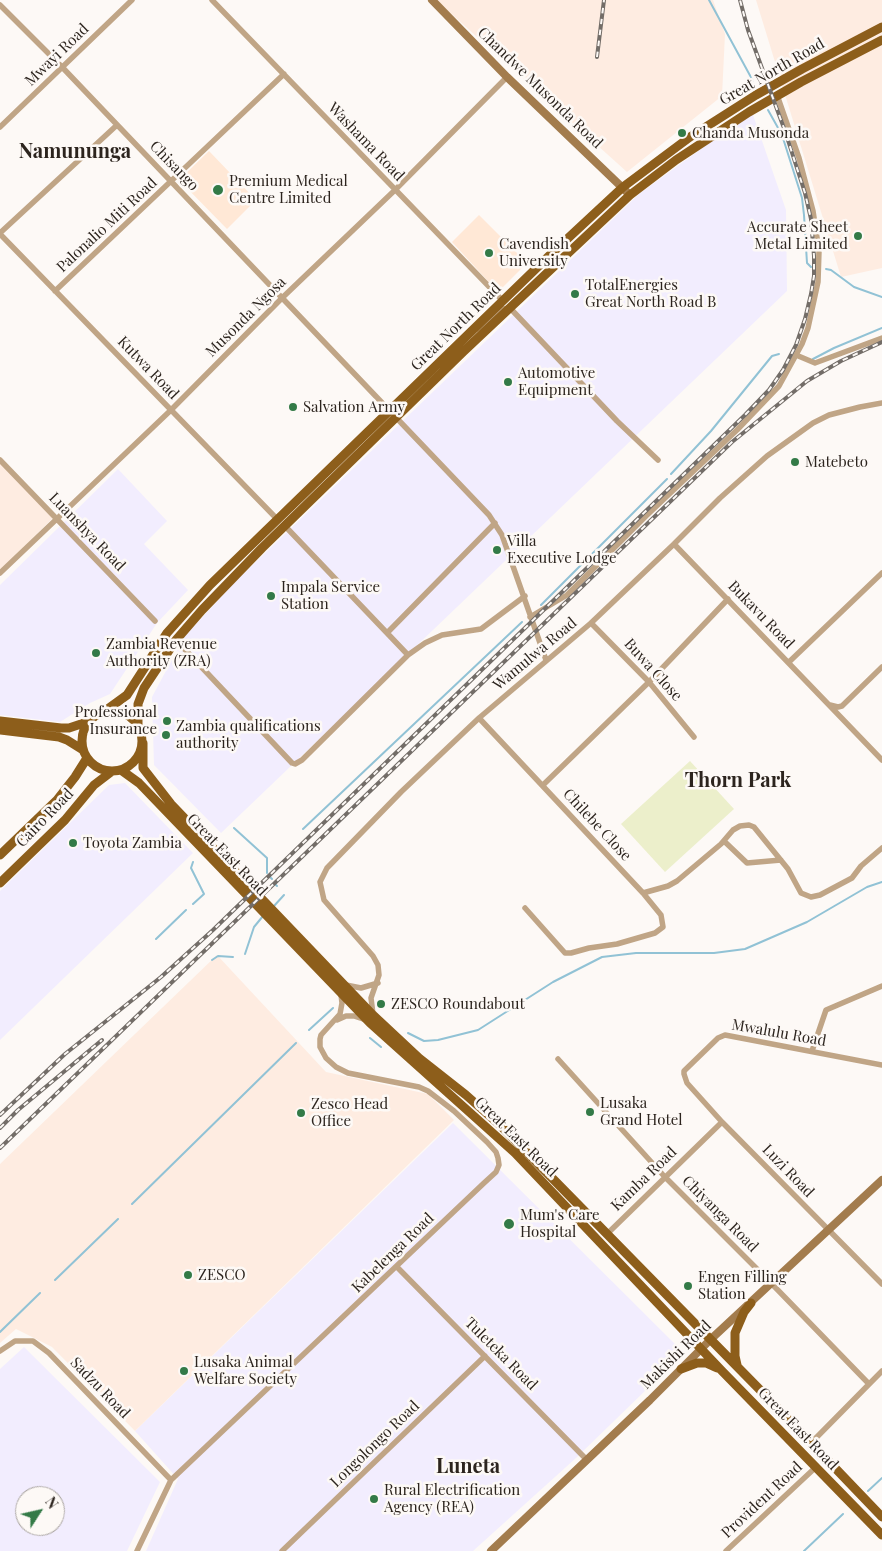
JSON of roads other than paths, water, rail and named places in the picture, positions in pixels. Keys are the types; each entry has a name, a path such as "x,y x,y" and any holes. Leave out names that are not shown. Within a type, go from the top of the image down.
{"main road":[{"name":"Chandwe Musonda Road","path":"432,0 507,77 630,195"},
{"name":"Great North Road","path":"105,712 127,695 163,639 191,605 277,519 623,187 690,137 756,95 882,27"},
{"name":"Great North Road","path":"138,725 138,704 144,688 176,640 202,610 397,417 630,195 696,146 777,95 882,40"},
{"path":"0,721 69,728 90,721 105,712 124,713 138,725 142,743 141,752 136,760 121,770 110,772 97,768 87,758 83,750 82,739 84,730 90,721"},
{"path":"0,730 58,737 83,750"},
{"name":"Great East Road","path":"142,743 143,768 168,807"},
{"name":"Cairo Road","path":"0,855 57,800 87,758"},
{"name":"Great East Road","path":"121,770 168,807 332,978 341,994 466,1095 501,1126 738,1367 882,1517"},
{"name":"Cairo Road","path":"0,883 65,820 94,785 110,772"},
{"name":"Great East Road","path":"332,978 344,984 371,1019 516,1153 701,1349 882,1535"},
{"name":"Makishi Road","path":"491,1551 710,1340 882,1180"},
{"path":"738,1367 734,1356 735,1333 744,1312 751,1303"},
{"path":"681,1369 697,1363 714,1366 722,1370"}],"street":[{"name":"Mwayi Road","path":"0,127 132,0"},
{"name":"Washama Road","path":"212,0 503,301"},
{"name":"Chisango","path":"0,5 62,67 397,417 495,523 502,535 525,596 530,617 546,660"},
{"name":"Palonalio Miti Road","path":"55,290 172,182 284,74"},
{"name":"Musonda Ngosa","path":"0,573 171,410 507,77"},
{"path":"530,617 567,595 646,516 737,430 779,386 796,355 808,328 818,282 819,251 813,211 799,158 777,95"},
{"path":"0,234 117,125"},
{"name":"Kutwa Road","path":"0,234 277,519"},
{"path":"472,331 482,327 503,310 510,308 617,421 658,460"},
{"path":"796,355 814,363 882,338"},
{"name":"Wamulwa Road","path":"371,1019 371,998 378,983 379,969 373,956 324,900 320,882 327,868 400,792 479,718 591,623 720,498 767,456 813,422 830,415 882,403"},
{"name":"Luanshya Road","path":"0,460 155,621"},
{"path":"387,633 495,523"},
{"path":"285,526 408,656"},
{"name":"Bukavu Road","path":"674,544 882,760"},
{"path":"789,662 882,572"},
{"path":"176,640 295,764 302,760 408,656 434,638 442,635 480,629 525,596"},
{"path":"543,785 649,682 728,599"},
{"name":"Buwa Close","path":"591,623 649,682 694,737"},
{"path":"828,704 834,707 842,706 882,667"},
{"name":"Chilebe Close","path":"479,718 643,893 661,915 663,927 655,933 630,940 565,953 526,908"},
{"path":"643,893 673,884 740,826 749,825 756,830 791,872 801,893 807,897 815,897 852,878 861,866 882,848"},
{"path":"724,841 748,863 781,860"},
{"path":"344,984 361,988 378,983"},
{"path":"812,1051 826,1010 882,986"},
{"name":"Kabelenga Road","path":"137,1551 171,1480 496,1172 499,1165 498,1158 487,1142 454,1110 428,1090 348,1073 336,1067 326,1058 320,1047 320,1039 342,1010 341,994"},
{"path":"335,1021 346,1016 371,1019"},
{"name":"Mwalulu Road","path":"684,1071 718,1038 725,1035 882,1065"},
{"name":"Chiyanga Road","path":"558,1059 664,1176 869,1384"},
{"name":"Luzi Road","path":"684,1071 687,1083 722,1122 882,1284"},
{"name":"Kamba Road","path":"607,1234 664,1176 722,1122"},
{"name":"Tuleteka Road","path":"397,1266 587,1460"},
{"name":"Sadzu Road","path":"0,1351 15,1341 33,1341 49,1353 171,1480"},
{"name":"Longolongo Road","path":"282,1551 485,1356"},
{"path":"811,1443 882,1371"},
{"name":"Provident Road","path":"726,1551 816,1467"}],"waterway":[{"path":"709,0 753,81"},
{"path":"768,110 782,135 802,198 807,263 811,267"},
{"path":"826,269 831,270 854,287 882,297"},
{"path":"813,359 882,328"},
{"path":"671,474 711,431 772,356 779,354"},
{"path":"541,605 667,479"},
{"path":"303,829 522,622"},
{"path":"234,828 267,858 267,873"},
{"path":"193,862 191,868 204,894 193,904"},
{"path":"408,1033 424,1041 438,1040 478,1030 553,982 602,957 636,953 714,953 745,949 807,922 867,887 882,882"},
{"path":"274,906 284,895"},
{"path":"156,939 186,910"},
{"path":"245,954 254,927 263,916"},
{"path":"212,960 218,956 233,957"},
{"path":"309,1030 333,1008"},
{"path":"370,1038 381,1047"},
{"path":"132,1204 296,1043"},
{"path":"55,1280 118,1219"},
{"path":"0,1332 40,1293"},
{"path":"868,1491 882,1478"},
{"path":"804,1551 843,1514"}],"railway":[{"path":"597,57 604,0"},
{"path":"0,1115 65,1054 161,977 213,930 745,415 769,390 783,370 796,345 811,294 814,276 811,219 805,193 785,131 748,30 740,0"},
{"path":"0,1148 732,442 807,381 841,361 882,342"},
{"path":"0,1128 18,1110 102,1040"}],"place":[{"name":"Chanda Musonda","path":"682,133"},
{"name":"Premium Medical Centre Limited","path":"218,190"},
{"name":"Accurate Sheet Metal Limited","path":"858,236"},
{"name":"Cavendish University","path":"489,253"},
{"name":"TotalEnergies Great North Road B","path":"575,294"},
{"name":"Automotive Equipment","path":"508,382"},
{"name":"Salvation Army","path":"293,407"},
{"name":"Matebeto","path":"795,462"},
{"name":"Villa Executive Lodge","path":"497,550"},
{"name":"Impala Service Station","path":"271,596"},
{"name":"Zambia Revenue Authority (ZRA)","path":"96,653"},
{"name":"Professional Insurance","path":"167,721"},
{"name":"Zambia qualifications authority","path":"166,735"},
{"name":"Toyota Zambia","path":"73,843"},
{"name":"ZESCO Roundabout","path":"381,1004"},
{"name":"Lusaka Grand Hotel","path":"590,1112"},
{"name":"Zesco Head Office","path":"301,1113"},
{"name":"Mum's Care Hospital","path":"509,1224"},
{"name":"ZESCO","path":"188,1275"},
{"name":"Engen Filling Station","path":"688,1286"},
{"name":"Lusaka Animal Welfare Society","path":"184,1371"},
{"name":"Rural Electrification Agency (REA)","path":"374,1499"}],"district":[{"name":"Namununga","path":"75,152"},
{"name":"Thorn Park","path":"738,781"},
{"name":"Luneta","path":"468,1467"}]}
